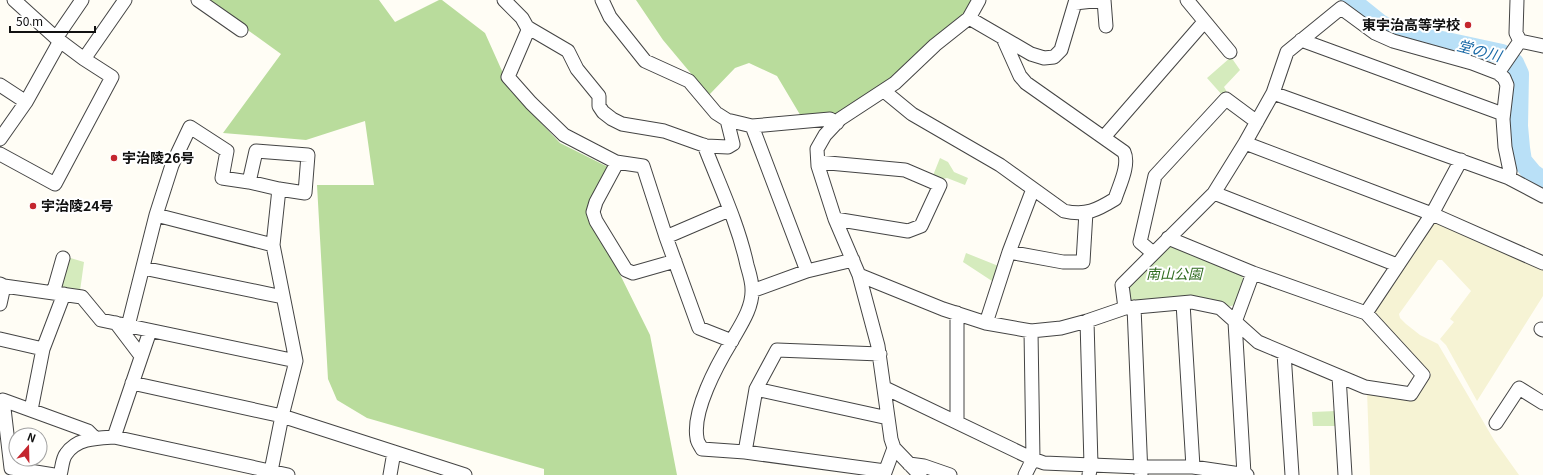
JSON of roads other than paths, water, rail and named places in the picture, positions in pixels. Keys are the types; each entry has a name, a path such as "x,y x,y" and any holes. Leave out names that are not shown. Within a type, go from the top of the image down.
{"street":[{"path":"0,139 26,102 58,40 82,0"},
{"path":"84,59 125,0"},
{"path":"198,0 241,30"},
{"path":"504,0 522,18 528,28 568,51 577,69 599,96 599,106 603,112 612,119 622,124 664,131 704,145 728,147 733,144 727,120"},
{"path":"602,0 610,17 646,61 689,81 716,113 727,120 752,126 830,119 837,123"},
{"path":"920,475 894,448 891,439 880,354 859,274 835,219 818,162 817,149 825,135 837,123 895,84 935,45 969,18 979,0"},
{"path":"969,18 1031,54 1044,58 1054,57 1061,50 1074,1 1103,0 1106,26"},
{"path":"1187,0 1230,52"},
{"path":"1499,71 1518,44 1516,33 1517,0"},
{"path":"0,154 55,184 112,77 58,40 16,1"},
{"path":"1141,471 1129,307 1122,285 1214,193 1245,143 1273,93 1287,52 1341,8 1375,33 1393,41 1499,71 1507,85 1503,114 1510,171 1509,178"},
{"path":"1104,137 1204,22"},
{"path":"528,28 508,77 531,103 564,135 617,163 643,166 666,238 699,328 732,341"},
{"path":"884,91 912,114 1000,165 1064,211 1076,214 1097,210 1115,199 1126,164 1126,156 1124,152 1026,83 1020,76 1003,38"},
{"path":"1301,40 1503,114"},
{"path":"1518,44 1543,46"},
{"path":"0,85 26,102"},
{"path":"1273,93 1509,178 1543,196"},
{"path":"1153,253 1140,242 1155,176 1226,98 1257,122"},
{"path":"752,126 808,271"},
{"path":"122,324 143,268 156,215 172,165 190,128 227,151 222,178 305,193 308,155 256,150 249,182"},
{"path":"1245,143 1432,214 1543,262"},
{"path":"704,145 742,242 752,291 750,305 739,331 714,373 700,406 696,426 697,440 702,449 745,452 885,473 894,448"},
{"path":"1366,314 1432,214 1461,160"},
{"path":"818,162 905,170 940,185 921,226 908,230 835,219"},
{"path":"617,163 596,202 593,212 596,221 626,270 633,273 675,261"},
{"path":"271,471 282,416 296,362 272,245 279,189"},
{"path":"986,323 1033,189"},
{"path":"1214,193 1398,265"},
{"path":"666,238 729,210"},
{"path":"1010,252 1063,262 1084,262 1086,212"},
{"path":"156,215 272,245"},
{"path":"859,274 943,309 986,323 1031,331 1061,328 1129,307 1191,302 1220,308 1258,342 1365,387 1411,394 1423,375 1366,314 1253,273 1168,238"},
{"path":"31,410 58,294 63,258"},
{"path":"752,291 808,271 853,260"},
{"path":"143,268 283,297"},
{"path":"1244,474 1235,322 1253,273"},
{"path":"0,304 2,285 82,297 101,320 296,362"},
{"path":"1183,303 1198,470"},
{"path":"956,422 958,313"},
{"path":"1087,321 1090,470"},
{"path":"122,324 141,356"},
{"path":"114,437 150,331"},
{"path":"1025,475 1033,459 1031,331"},
{"path":"0,339 44,349"},
{"path":"745,452 756,389 777,350 880,354"},
{"path":"1284,353 1292,475"},
{"path":"1339,376 1345,475"},
{"path":"132,383 282,416 465,475"},
{"path":"885,388 1044,463 1090,470 1198,470 1247,475"},
{"path":"1496,423 1519,388 1543,403"},
{"path":"756,389 888,418"},
{"path":"54,475 11,468 3,400 88,431 96,438"},
{"path":"60,475 65,455 76,443 96,438 114,437 250,471 271,471 288,475"},
{"path":"390,475 394,452"},
{"path":"909,464 924,466 950,475"}],"waterway":[{"name":"堂の川","path":"1350,0 1380,24 1391,30 1502,54 1514,63 1519,74 1518,126 1522,161 1532,173 1543,181"}],"place":[{"name":"東宇治高等学校","path":"1468,25"},
{"name":"宇治陵26号","path":"114,158"},
{"name":"宇治陵24号","path":"33,206"}],"park label":[{"name":"南山公園","path":"1174,274"}]}
